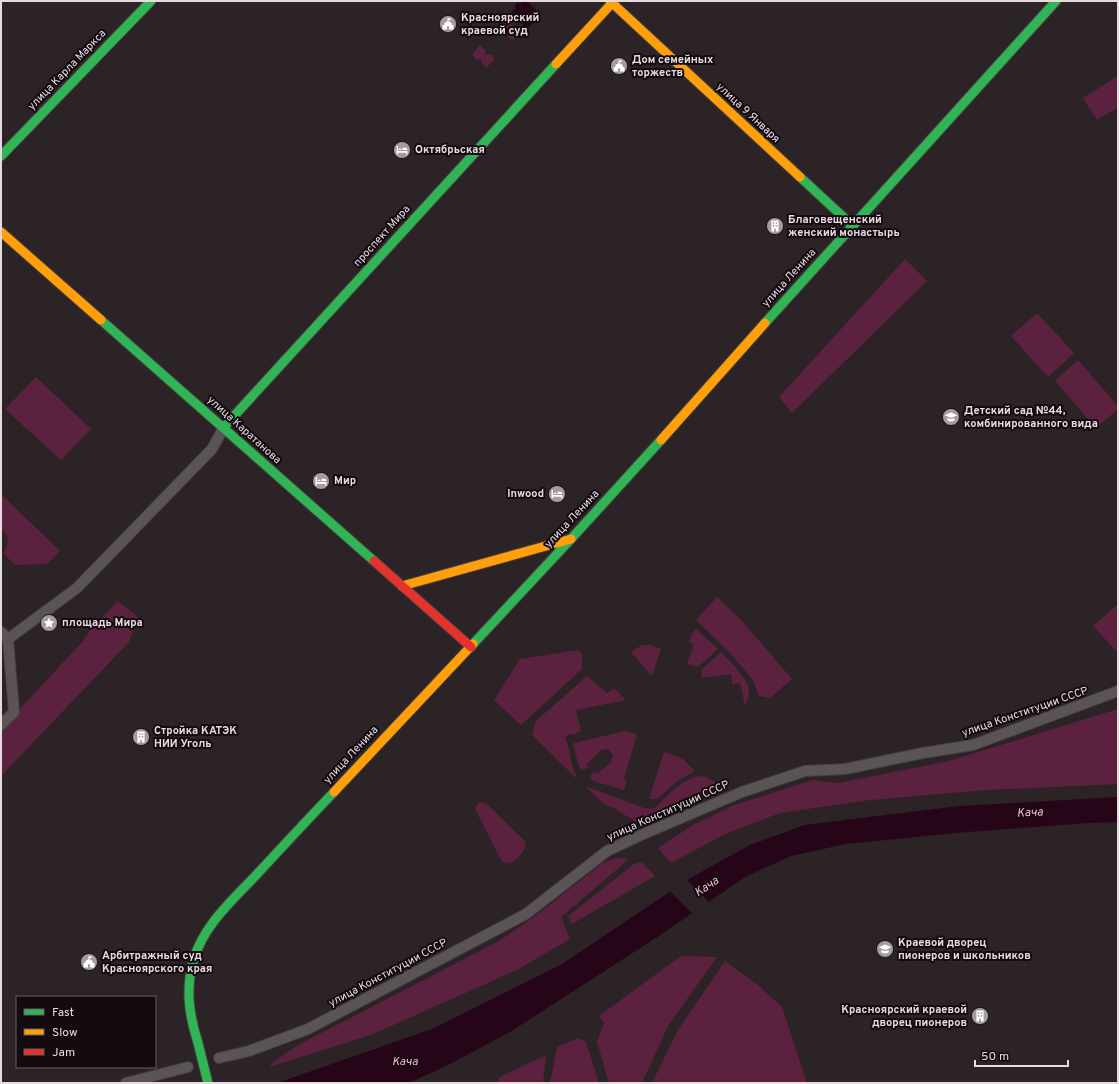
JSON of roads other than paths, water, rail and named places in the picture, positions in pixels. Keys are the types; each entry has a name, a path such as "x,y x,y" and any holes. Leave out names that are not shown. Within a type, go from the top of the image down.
{"main road":[{"name":"улица Карла Маркса","path":"1,156 151,1"},
{"name":"улица Ленина","path":"208,1083 190,1014 188,993 192,963 198,947 207,931 406,714 471,647 571,539 1056,1"},
{"name":"улица 9 Января","path":"612,2 853,226"},
{"name":"проспект Мира","path":"224,427 612,2"},
{"name":"улица Каратанова","path":"1,232 224,427 471,647"},
{"path":"402,586 571,539"}],"street":[{"name":"проспект Мира","path":"5,636 77,588 212,449 224,427"},
{"path":"1,725 14,712 5,636"},
{"name":"улица Конституции СССР","path":"219,1058 249,1051 308,1029 526,914 607,851 742,792 806,771 845,769 922,753 973,745 1118,691"},
{"path":"126,1083 188,1067"}],"water":[{"path":"523,1 527,1 540,14 529,27 528,25 526,28 511,13 516,8 514,6 518,2 520,4"},
{"name":"Кача","path":"1118,797 1118,822 955,833 846,844 791,856 745,877 659,936 510,1032 448,1065 409,1083 277,1083 432,1029 562,964 692,877 750,845 804,825 959,806"}],"place":[{"name":"Красноярский краевой суд","path":"448,24"},
{"name":"Дом семейных торжеств","path":"619,66"},
{"name":"Октябрьская","path":"402,150"},
{"name":"Благовещенский женский монастырь","path":"775,226"},
{"name":"Детский сад №44, комбинированного вида","path":"951,417"},
{"name":"Мир","path":"321,481"},
{"name":"Inwood","path":"557,494"},
{"name":"площадь Мира","path":"49,623"},
{"name":"Стройка КАТЭК НИИ Уголь","path":"141,737"},
{"name":"Краевой дворец пионеров и школьников","path":"885,949"},
{"name":"Арбитражный суд Красноярского края","path":"89,962"},
{"name":"Красноярский краевой дворец пионеров","path":"980,1016"}]}
